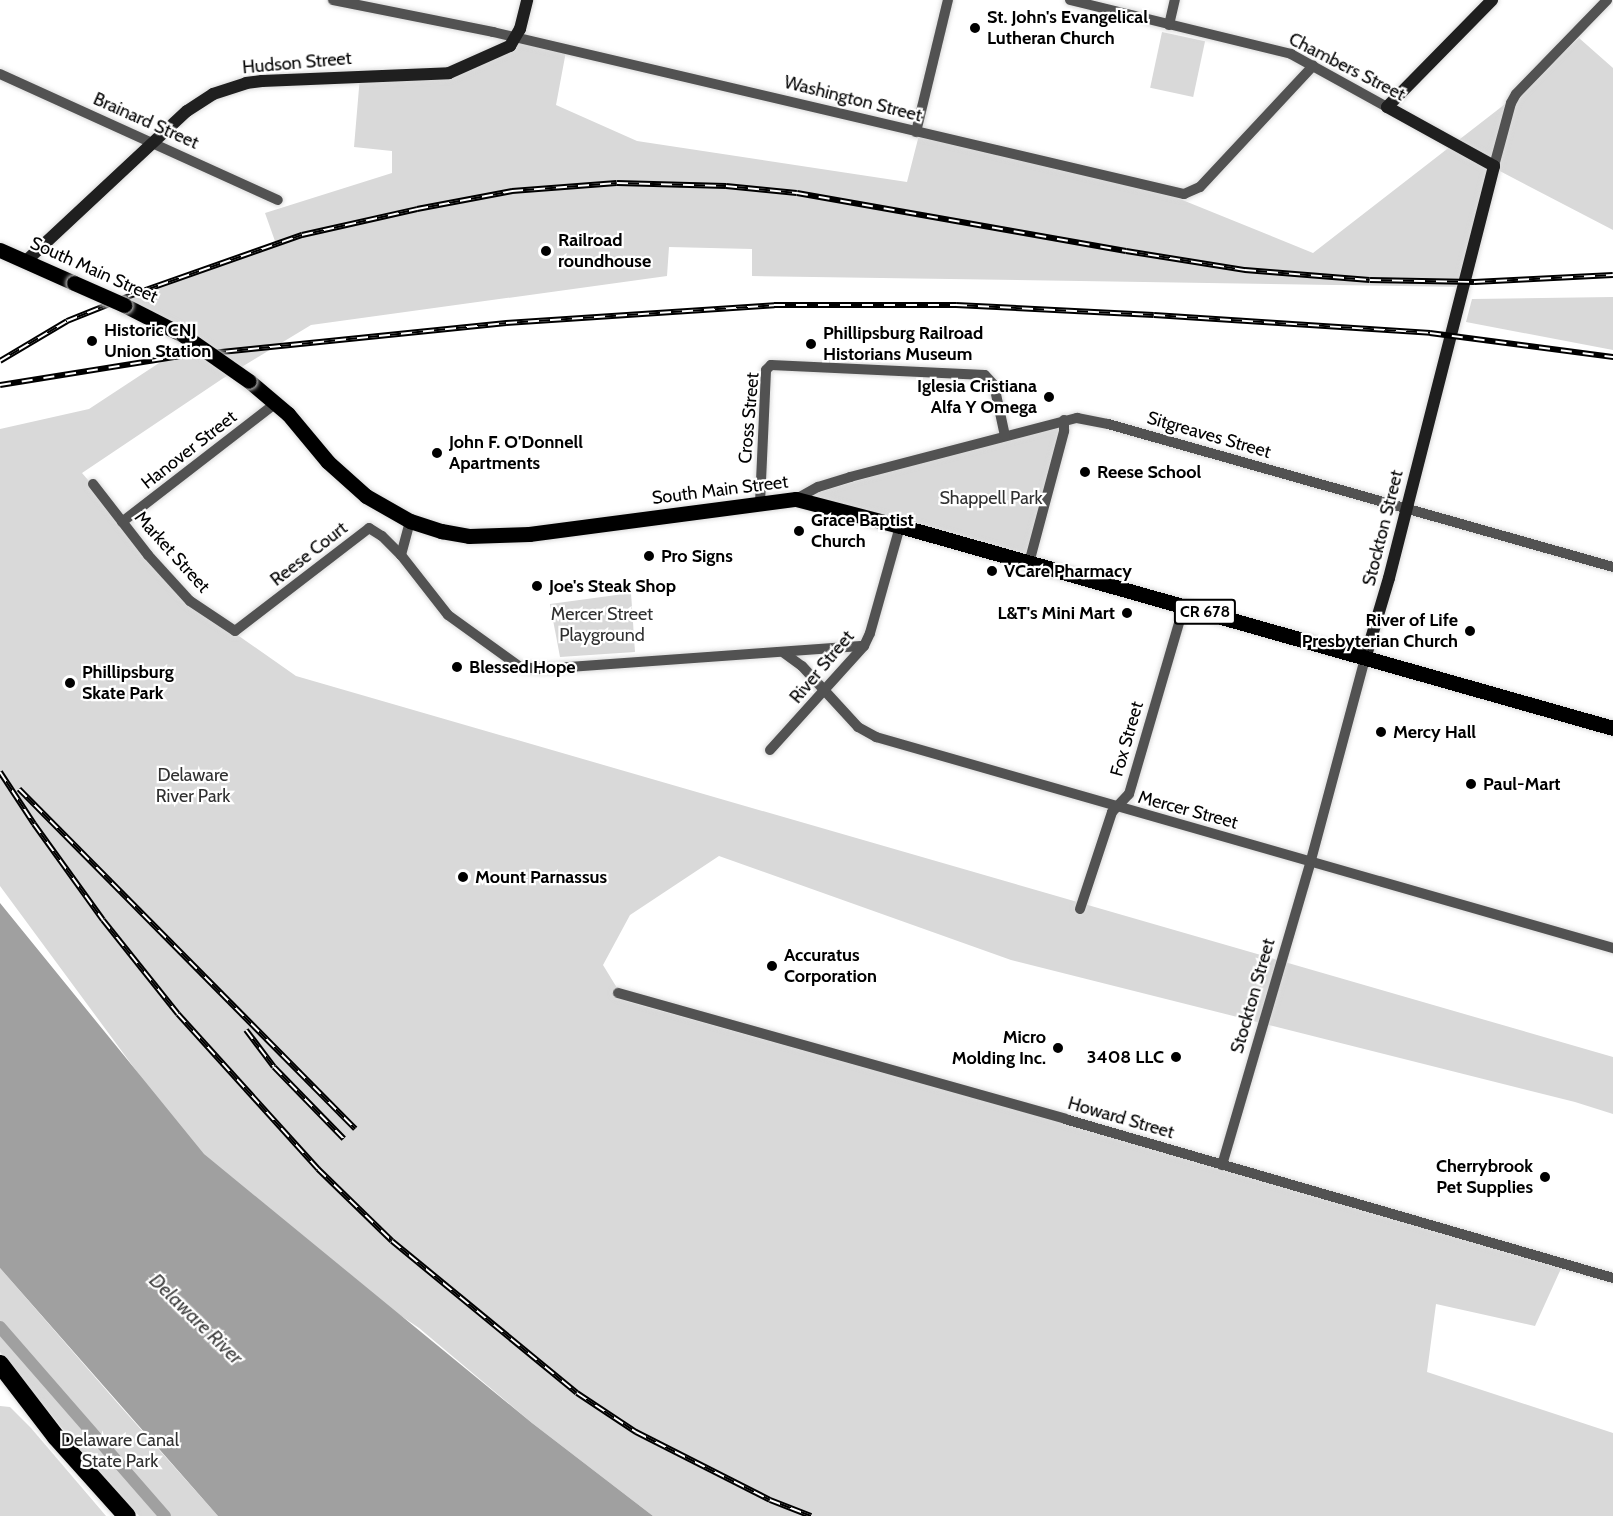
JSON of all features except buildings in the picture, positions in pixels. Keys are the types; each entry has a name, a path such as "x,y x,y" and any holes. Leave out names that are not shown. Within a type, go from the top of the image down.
{"highway":[{"path":"4,1375 127,1516"}],"main road":[{"name":"South Main Street","path":"0,250 161,322 183,335 249,381 276,403 351,484 366,496 410,520 441,531 469,536 529,534 796,499 900,526 1613,728"}],"street":[{"name":"Washington Street","path":"333,0 517,37 1174,193 1192,193 1257,129 1313,66"},
{"path":"517,37 527,0"},
{"path":"916,132 948,0"},
{"name":"Chambers Street","path":"1070,0 1283,52 1313,66 1494,166"},
{"path":"1169,25 1174,0"},
{"path":"1388,107 1492,0"},
{"name":"Stockton Street","path":"1222,1165 1311,860 1365,658 1389,578 1405,508 1511,103 1516,94 1607,0"},
{"name":"Hudson Street","path":"26,261 200,101 229,88 262,81 448,73 505,49 517,37"},
{"name":"Brainard Street","path":"0,74 278,200"},
{"name":"Cross Street","path":"760,503 766,370 771,365 985,375 994,385 1005,436"},
{"name":"Hanover Street","path":"122,522 276,403"},
{"name":"Sitgreaves Street","path":"796,499 818,487 850,477 1077,418 1107,424 1613,567"},
{"path":"1029,563 1064,431 1064,420"},
{"name":"Market Street","path":"93,484 122,522 190,601 235,631"},
{"path":"410,520 401,555 448,615 520,667 541,669 864,646"},
{"name":"River Street","path":"770,750 864,646 870,633 900,526"},
{"name":"Reese Court","path":"235,631 365,530 374,529 401,555"},
{"name":"Fox Street","path":"1080,909 1116,807 1129,794 1184,606"},
{"name":"Mercer Street","path":"784,653 802,666 858,727 876,737 1613,948"},
{"name":"Howard Street","path":"618,993 1613,1278"}],"green space":[{"path":"1162,32 1205,41 1193,97 1150,88"},
{"name":"Delaware River Park","path":"516,35 567,46 556,105 637,141 907,182 919,135 1170,195 1313,253 1509,101 1579,38 1613,68 1613,230 1494,168 1465,287 752,276 752,249 669,247 667,276 311,325 222,379 82,473 196,606 296,676 1613,1057 1613,1114 1575,1102 1011,960 719,856 630,915 603,965 625,1001 1564,1262 1535,1326 1436,1304 1427,1372 1613,1433 1613,1516 653,1516 532,1423 419,1328 233,1202 0,886 0,429 89,409 191,342 121,300 276,244 265,213 392,173 392,151 354,147 360,76 446,72"},
{"path":"1613,297 1613,350 1466,322 1472,299"},
{"name":"Shappell Park","path":"1064,420 1029,563 796,499"},
{"name":"Mercer Street Playground","path":"631,593 635,652 560,657 550,604"},
{"name":"Delaware Canal State Park","path":"0,1268 218,1516 139,1516 93,1466 0,1352"},
{"path":"0,1406 10,1407 31,1428 106,1516 0,1516"}],"water":[{"name":"Delaware River","path":"0,903 204,1154 532,1423 653,1516 218,1516 0,1268"}],"waterway":[{"path":"0,1327 165,1516"}],"railway":[{"path":"0,361 67,321 137,293 302,235 417,209 512,191 617,183 726,186 797,193 1245,270 1370,280 1474,282 1613,275"},
{"path":"0,385 182,356 506,323 774,305 956,305 1154,315 1430,333 1613,357"},
{"path":"0,772 103,920 178,1014 318,1169 392,1241 577,1393 636,1432 770,1500 811,1516"},
{"path":"19,789 355,1129"},
{"path":"246,1030 274,1067 344,1139"}],"place":[{"name":"St. John's Evangelical Lutheran Church","path":"975,28"},
{"name":"Railroad roundhouse","path":"546,251"},
{"name":"Historic CNJ Union Station","path":"92,341"},
{"name":"Phillipsburg Railroad Historians Museum","path":"811,344"},
{"name":"Iglesia Cristiana Alfa Y Omega","path":"1049,397"},
{"name":"John F. O'Donnell Apartments","path":"437,453"},
{"name":"Reese School","path":"1085,472"},
{"name":"Grace Baptist Church","path":"799,531"},
{"name":"Pro Signs","path":"649,556"},
{"name":"VCare Pharmacy","path":"992,571"},
{"name":"Joe's Steak Shop","path":"537,586"},
{"name":"L&T's Mini Mart","path":"1127,613"},
{"name":"River of Life Presbyterian Church","path":"1470,631"},
{"name":"Blessed Hope","path":"457,667"},
{"name":"Phillipsburg Skate Park","path":"70,683"},
{"name":"Mercy Hall","path":"1381,732"},
{"name":"Paul-Mart","path":"1471,784"},
{"name":"Mount Parnassus","path":"463,877"},
{"name":"Accuratus Corporation","path":"772,966"},
{"name":"Micro Molding Inc.","path":"1058,1048"},
{"name":"3408 LLC","path":"1176,1057"},
{"name":"Cherrybrook Pet Supplies","path":"1545,1177"}]}
